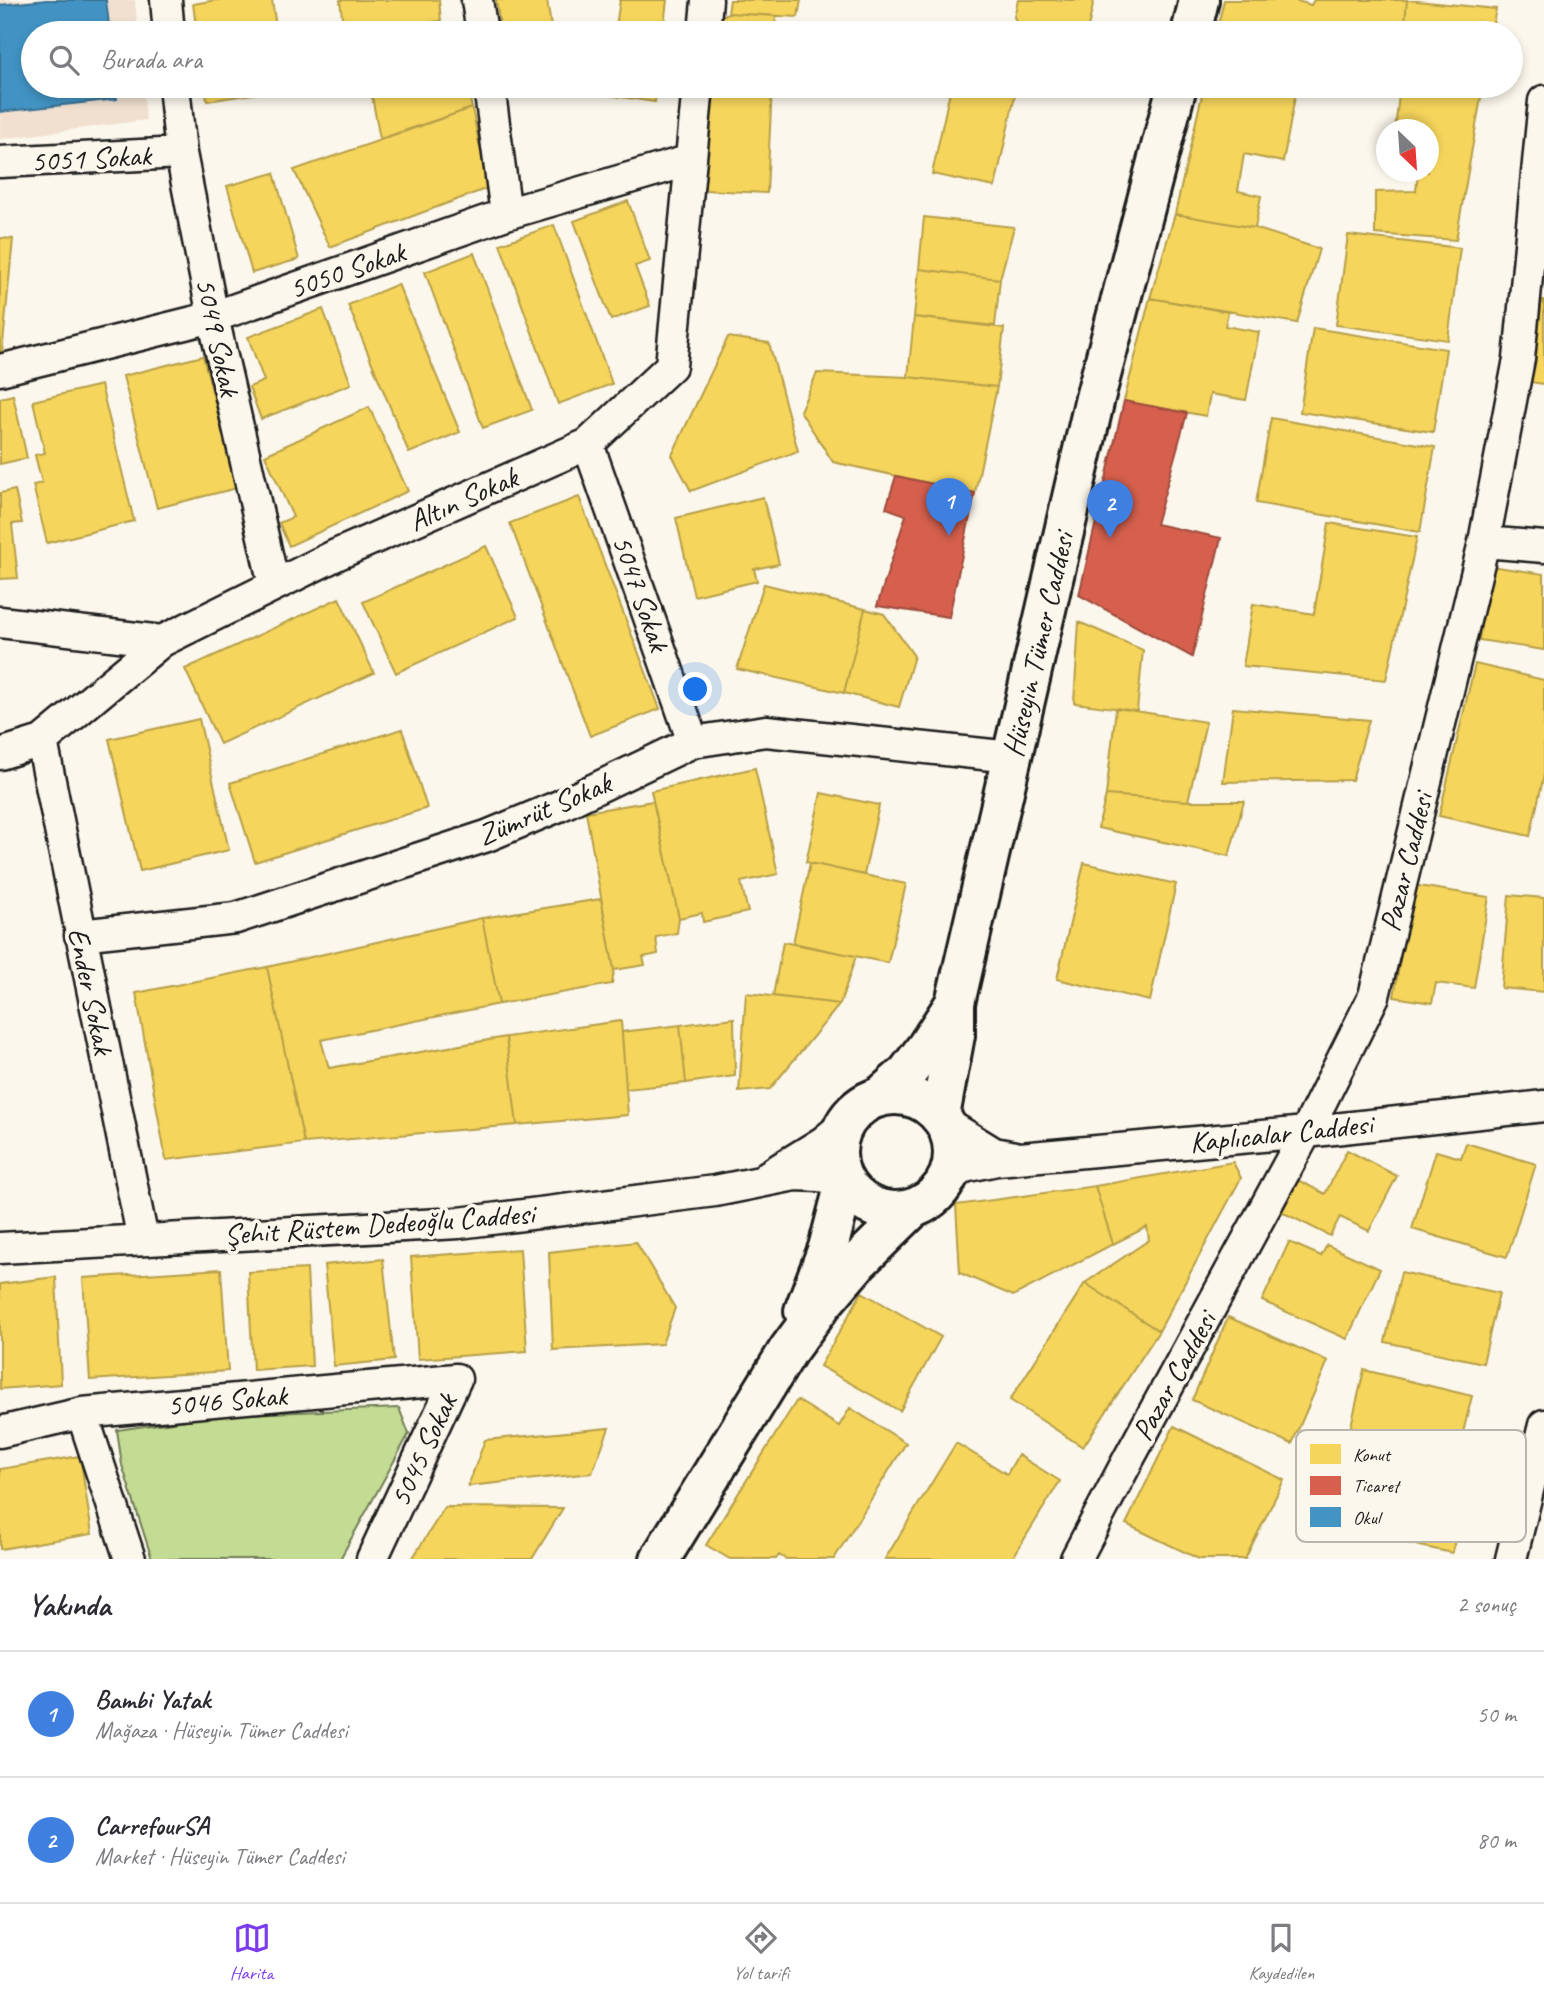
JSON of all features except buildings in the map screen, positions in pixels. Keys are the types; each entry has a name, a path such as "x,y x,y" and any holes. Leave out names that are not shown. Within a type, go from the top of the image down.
{"main road":[{"path":"1194,21 1199,0"},
{"name":"Hüseyin Tümer Caddesi","path":"948,1179 954,1161 953,1142 943,1120 955,1035 955,1003 1095,398 1174,98"},
{"name":"Hüseyin Tümer Caddesi","path":"846,1123 863,1104 881,1096 907,1073 955,1003"},
{"path":"881,1096 900,1094 918,1099 935,1109 943,1120"},
{"path":"846,1123 836,1154 840,1174 850,1190 864,1203 883,1211 902,1212 921,1206 937,1195 948,1179"},
{"path":"789,1349 828,1248 845,1183"},
{"path":"660,1559 789,1349 859,1261 912,1209"}],"street":[{"path":"166,0 168,21"},
{"path":"477,0 480,21"},
{"path":"705,21 707,0"},
{"name":"5049 Sokak","path":"175,98 181,153 213,317 274,585"},
{"path":"491,98 506,214"},
{"name":"Altın Sokak","path":"0,754 42,741 162,641 336,555 588,444 671,366 697,98"},
{"name":"Pazar Caddesi","path":"1076,1559 1306,1132 1374,996 1484,542 1519,359 1544,101"},
{"name":"5051 Sokak","path":"0,162 181,153"},
{"name":"5050 Sokak","path":"0,370 213,317 506,214 691,160"},
{"name":"5047 Sokak","path":"588,444 693,743"},
{"path":"1484,542 1544,547"},
{"path":"0,622 162,641"},
{"name":"Zümrüt Sokak","path":"80,935 236,918 487,836 559,806 693,743 766,731 1011,757"},
{"name":"Ender Sokak","path":"42,741 143,1240"},
{"name":"Kaplıcalar Caddesi","path":"948,1179 964,1167 997,1160 1306,1132 1544,1106"},
{"path":"943,1120 995,1153 1018,1158"},
{"name":"Şehit Rüstem Dedeoğlu Caddesi","path":"757,1183 823,1142 846,1123"},
{"name":"Şehit Rüstem Dedeoğlu Caddesi","path":"0,1248 459,1223 715,1191 795,1175 820,1176 845,1183"},
{"name":"5046 Sokak","path":"0,1432 82,1413 456,1379"},
{"name":"5045 Sokak","path":"372,1559 456,1379"},
{"path":"82,1413 130,1559"},
{"path":"1526,1498 1544,1425"},
{"path":"1511,1559 1515,1542"}],"shaded area":[{"path":"0,0 135,0 137,21 21,21 21,98 144,98 146,120 0,139"}],"green space":[{"path":"399,1408 409,1434 340,1559 152,1559 122,1465 117,1430 221,1415"}],"place":[{"name":"Bambi Yatak","path":"949,536"},
{"name":"CarrefourSA","path":"1110,538"}]}
